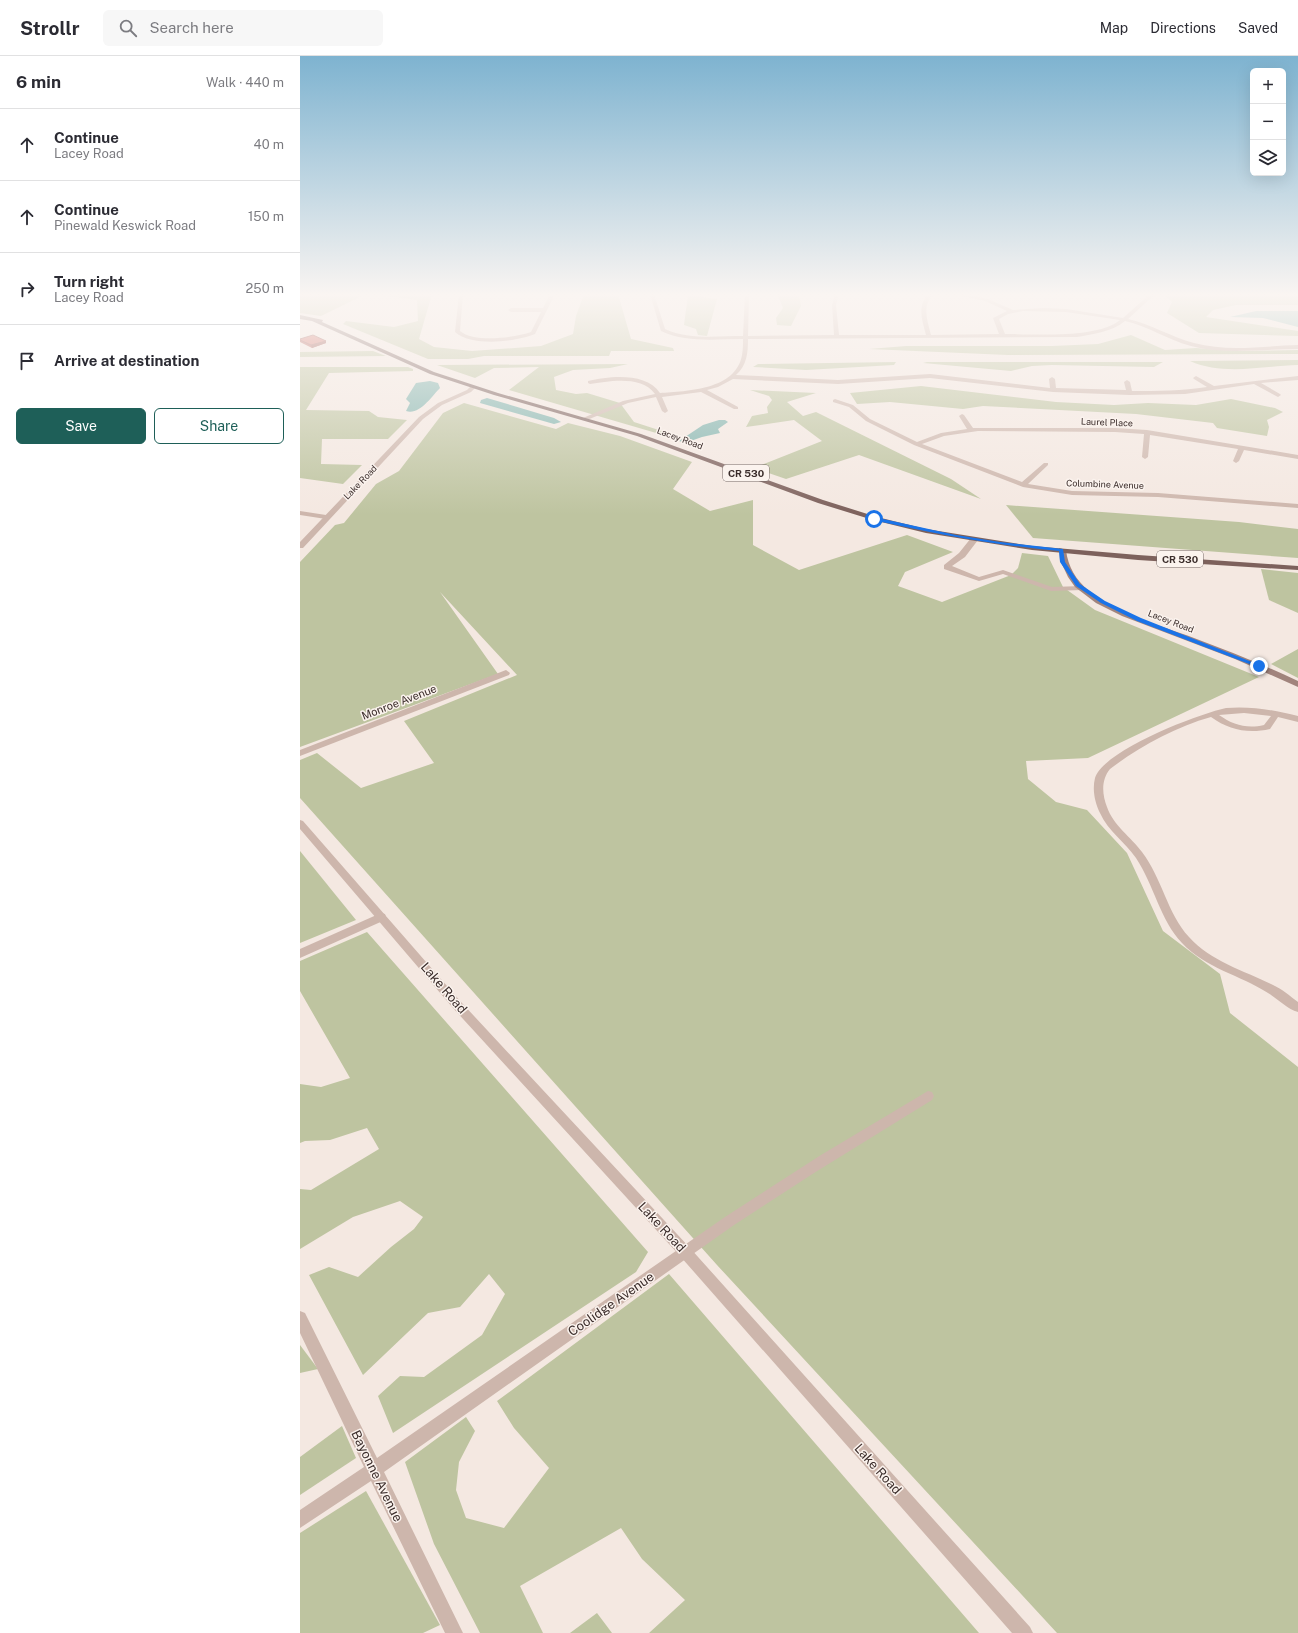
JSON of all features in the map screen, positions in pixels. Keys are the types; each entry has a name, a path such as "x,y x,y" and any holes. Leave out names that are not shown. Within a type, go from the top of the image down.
{"main road":[{"name":"Lacey Road","path":"420,368 432,373 444,375 473,387 658,441 838,507 907,526 974,540"},
{"name":"Lacey Road","path":"433,368 439,370 444,375"},
{"name":"CR 530","path":"974,540 1062,550 1298,568"},
{"name":"Lacey Road","path":"1062,550 1063,562 1082,588 1103,602 1139,620 1250,662 1298,684"}],"street":[{"path":"585,419 621,403 658,395 702,390 722,383 733,376 739,368"},
{"path":"733,376 838,382 908,376 945,376 1053,390 1130,393 1178,393 1255,382 1298,378"},
{"path":"1196,378 1213,388"},
{"path":"590,382 604,379 634,380 652,386 665,411"},
{"path":"1052,380 1053,390"},
{"path":"1128,382 1130,393"},
{"path":"1255,382 1278,395"},
{"name":"Lake Road","path":"300,546 421,418 440,404 469,391 473,387"},
{"path":"702,390 736,408"},
{"name":"Columbine Avenue","path":"834,401 851,406 868,420 916,444 1023,485 1072,493 1158,495 1298,506"},
{"path":"962,416 971,430"},
{"name":"Laurel Place","path":"916,444 943,434 971,430 1091,430 1147,432 1298,457"},
{"path":"1145,457 1147,432"},
{"path":"1236,461 1242,447"},
{"path":"1023,485 1046,464"},
{"path":"300,513 326,517"},
{"path":"974,540 962,556 946,567 979,579 1003,572 1051,589 1082,588"},
{"name":"Monroe Avenue","path":"300,753 506,673"},
{"path":"1298,719 1276,714 1242,711 1212,714 1193,720 1147,743 1109,766 1102,772 1098,786 1104,813 1139,855 1154,880 1175,925 1186,940 1206,957 1271,989 1298,1008"},
{"path":"1212,714 1225,724 1242,729 1267,727 1276,714"},
{"name":"Lake Road","path":"300,823 457,1005 685,1252 1024,1633"},
{"path":"300,954 381,917"},
{"name":"Coolidge Avenue","path":"300,1520 374,1471 685,1252 792,1180 928,1096"},
{"name":"Bayonne Avenue","path":"300,1318 454,1633"}],"green space":[{"path":"300,368 409,368 413,369 413,371 329,373 306,410 369,411 378,417 407,420 388,439 322,439 321,464 362,465 343,484 300,478"},
{"path":"445,368 512,368 494,368 475,378"},
{"path":"538,368 612,368 573,370 554,377 556,390 576,394 587,393 620,403 634,422 668,433 663,435 509,390"},
{"path":"763,368 848,368 806,370"},
{"path":"974,368 1025,368 1011,371"},
{"path":"1213,368 1262,368 1243,369"},
{"path":"921,386 1056,402 1114,405 1148,403 1196,405 1231,399 1275,408 1283,412 1267,420 1269,427 1267,436 1217,428 1213,423 1136,414 983,406 963,409 890,402 857,404 850,393"},
{"path":"750,390 816,393 787,402 803,416 816,412 951,479 981,499 859,455 786,479 754,468 822,441 794,420 746,427 752,416 768,413 767,407 772,400 769,396"},
{"path":"464,403 556,429 568,423 620,436 692,462 673,489 710,511 753,500 753,545 799,570 907,535 953,552 905,572 898,586 942,602 1011,575 1018,568 1022,553 1048,556 1063,587 1095,610 1259,677 1088,758 1026,761 1028,779 1056,802 1087,810 1127,853 1163,931 1220,974 1230,1013 1298,1067 1298,1633 1057,1633 717,1265 300,798 300,760 317,753 361,788 434,763 404,721 517,675 440,592 498,674 300,747 300,562 335,525 344,523 376,484 399,471 443,413"},
{"path":"1006,505 1239,522 1298,529 1298,558 1033,538"},
{"path":"1261,569 1298,573 1298,613 1269,600"},
{"path":"1298,649 1298,678 1271,664"},
{"path":"300,851 356,920 300,943"},
{"path":"367,932 648,1252 636,1272 393,1433 378,1396 400,1376 424,1377 482,1335 505,1294 489,1274 460,1307 428,1313 363,1375 309,1275 329,1267 358,1277 391,1247 414,1229 423,1217 400,1201 353,1217 300,1249 300,1189 311,1190 379,1149 367,1128 330,1140 305,1141 300,1143 300,1084 321,1087 350,1078 300,991 300,961"},
{"path":"669,1274 979,1633 649,1633 685,1600 642,1559 621,1528 520,1586 543,1633 480,1633 434,1544 405,1462 466,1417 475,1431 459,1462 456,1490 466,1518 504,1528 549,1468 514,1428 497,1401"},
{"path":"300,1345 318,1369 300,1373"},
{"path":"342,1426 356,1458 300,1495 300,1457"},
{"path":"366,1491 440,1625 423,1633 300,1633 300,1533"},
{"path":"597,1613 612,1633 570,1633"}],"water":[{"path":"430,381 438,383 440,388 416,411 406,411 410,403 406,399 416,383"},
{"path":"487,398 554,418 561,422 554,424 480,403 481,400"},
{"path":"719,420 725,420 728,422 718,429 720,433 685,443 679,441 703,425"}],"route":[{"path":"874,519 956,537 1000,544 1062,550 1063,562 1078,585 1103,602 1139,620 1259,666"}]}
